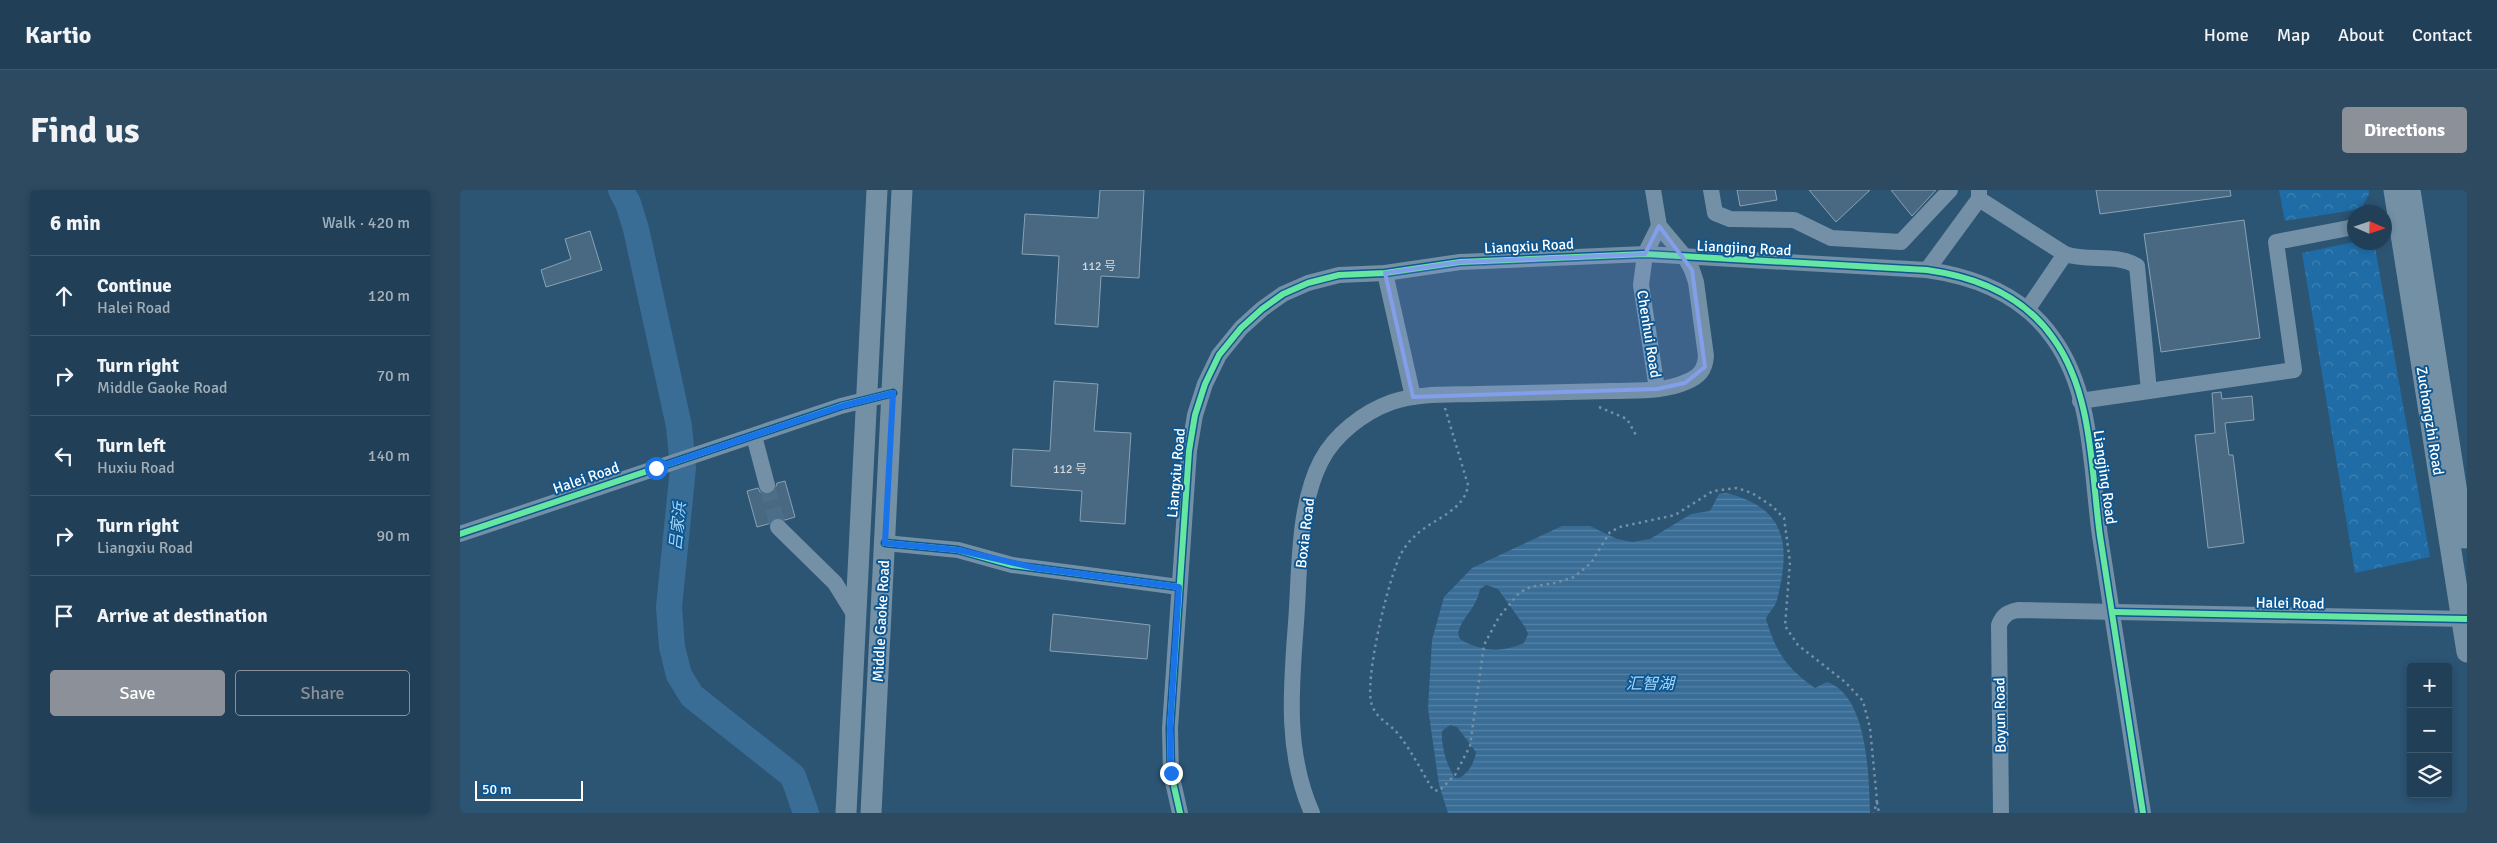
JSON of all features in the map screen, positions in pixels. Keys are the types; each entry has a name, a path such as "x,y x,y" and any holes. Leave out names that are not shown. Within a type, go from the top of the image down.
{"main road":[{"name":"Middle Gaoke Road","path":"846,813 877,190"},
{"name":"Middle Gaoke Road","path":"871,813 902,190"},
{"name":"Zuchongzhi Road","path":"2392,210 2394,190"},
{"name":"Zuchongzhi Road","path":"2410,190 2467,558"},
{"name":"Zuchongzhi Road","path":"2392,225 2464,619 2467,652"}],"street":[{"path":"1653,190 1659,226"},
{"path":"1711,190 1715,213 1730,219 1794,220 1831,238 1901,242 1950,190"},
{"path":"1927,270 1979,194 2065,254 2077,258 2126,259 2137,266 2149,391"},
{"name":"Chenhui Road","path":"1659,226 1685,257 1696,282 1706,356 1705,367 1697,376 1685,383 1657,389 1641,285 1645,254 1659,226"},
{"path":"2080,401 2294,370 2276,242 2347,228"},
{"name":"Liangjing Road","path":"1645,254 1927,270 1975,280 1994,288 2027,310 2054,338 2066,360 2080,401 2143,813"},
{"name":"Liangxiu Road","path":"1180,813 1171,773 1170,752 1189,452 1195,415 1205,384 1219,355 1240,328 1283,294 1308,283 1338,275 1385,273 1460,262 1645,254"},
{"path":"2027,310 2065,254"},
{"path":"1385,273 1413,397"},
{"name":"Boxia Road","path":"1312,813 1296,768 1291,726 1294,649 1308,498 1322,460 1344,431 1374,409 1413,397 1657,389"},
{"name":"Halei Road","path":"460,534 754,436 868,399 893,393"},
{"path":"754,436 767,485"},
{"path":"778,527 835,582 856,617"},
{"path":"885,543 958,550 1020,566 1179,587"},
{"name":"Halei Road","path":"2003,617 2010,611 2018,610 2464,619"},
{"name":"Boyun Road","path":"2002,813 1999,634 2003,617"}],"path":[{"path":"1446,404 1445,410 1468,485 1466,495 1460,503 1415,536 1402,552 1380,620 1371,677 1370,702 1377,716 1399,735 1433,790 1439,791 1455,776 1470,746 1484,645 1491,630 1520,593 1530,587 1555,583 1574,577 1591,563 1610,532 1620,527 1674,515 1713,491 1737,488 1752,493 1772,506 1784,518 1790,562 1785,626 1798,646 1845,682 1863,702 1870,728 1879,813"},
{"path":"1592,405 1615,412 1627,419 1637,437"},
{"path":"1874,813 1877,800"}],"highlighted area":[{"path":"1659,226 1692,270 1705,367 1685,383 1657,389 1413,397 1385,273 1460,262 1645,254"}],"green space":[{"path":"2279,190 2369,190 2363,205 2347,205 2347,211 2285,221"},
{"path":"2347,243 2347,250 2376,250 2430,557 2355,573 2302,253"}],"water":[{"name":"汇智湖","path":"1726,493 1762,508 1773,519 1780,532 1784,562 1776,603 1766,619 1778,650 1789,666 1815,688 1827,682 1841,690 1851,703 1864,739 1869,780 1870,813 1448,813 1439,785 1428,708 1432,640 1444,597 1472,568 1562,526 1590,526 1617,539 1632,542 1650,539 1691,514 1710,511 1719,494","holes":["1486,585 1498,589 1525,627 1528,634 1524,643 1494,650 1480,648 1459,638 1458,632 1461,625 1476,602 1480,589","1450,725 1457,727 1476,752 1469,769 1459,778 1455,778 1452,773 1444,749 1442,731"]}],"building":[{"path":"1100,190 1144,190 1139,278 1101,276 1098,327 1055,324 1059,256 1022,254 1025,214 1098,218"},
{"path":"1737,190 1775,190 1777,200 1740,206"},
{"path":"1809,190 1870,190 1836,222"},
{"path":"1891,190 1936,190 1912,216"},
{"path":"2096,190 2230,190 2231,196 2100,214"},
{"path":"2244,220 2260,338 2161,352 2144,234"},
{"path":"590,231 602,270 546,287 541,270 571,259 565,239"},
{"path":"1054,381 1098,384 1094,431 1131,433 1125,524 1080,521 1082,491 1011,486 1013,449 1050,451"},
{"path":"2221,392 2222,399 2252,396 2254,420 2225,423 2229,455 2233,455 2244,543 2208,548 2195,435 2215,433 2212,393"},
{"path":"785,481 795,517 785,520 776,517 768,524 757,527 747,491 758,488 760,492 769,495 774,492 777,483"},
{"path":"1053,614 1150,625 1147,659 1050,651"}],"waterway":[{"name":"吕家浜","path":"621,190 628,203 636,229 679,426 683,468 669,607 672,647 679,675 692,696 793,776 806,813"}],"tunnel":[{"path":"767,485 778,527"}],"cycle path":[{"path":"1180,813 1171,773 1170,728 1189,451 1195,415 1205,384 1219,355 1241,328 1262,309 1283,294 1308,283 1339,275 1385,273 1460,262 1645,254 1927,270 1946,273 1998,290 2028,310 2041,323 2053,338 2066,360 2076,383 2083,408 2092,459 2100,536 2143,813"},
{"path":"460,534 841,406 893,393"},
{"path":"885,543 958,550 1012,565 1179,587"},
{"path":"2113,612 2467,619"}],"route":[{"path":"656,468 842,406 893,393 885,543 958,550 1012,564 1179,587 1170,728 1171,773"}]}
